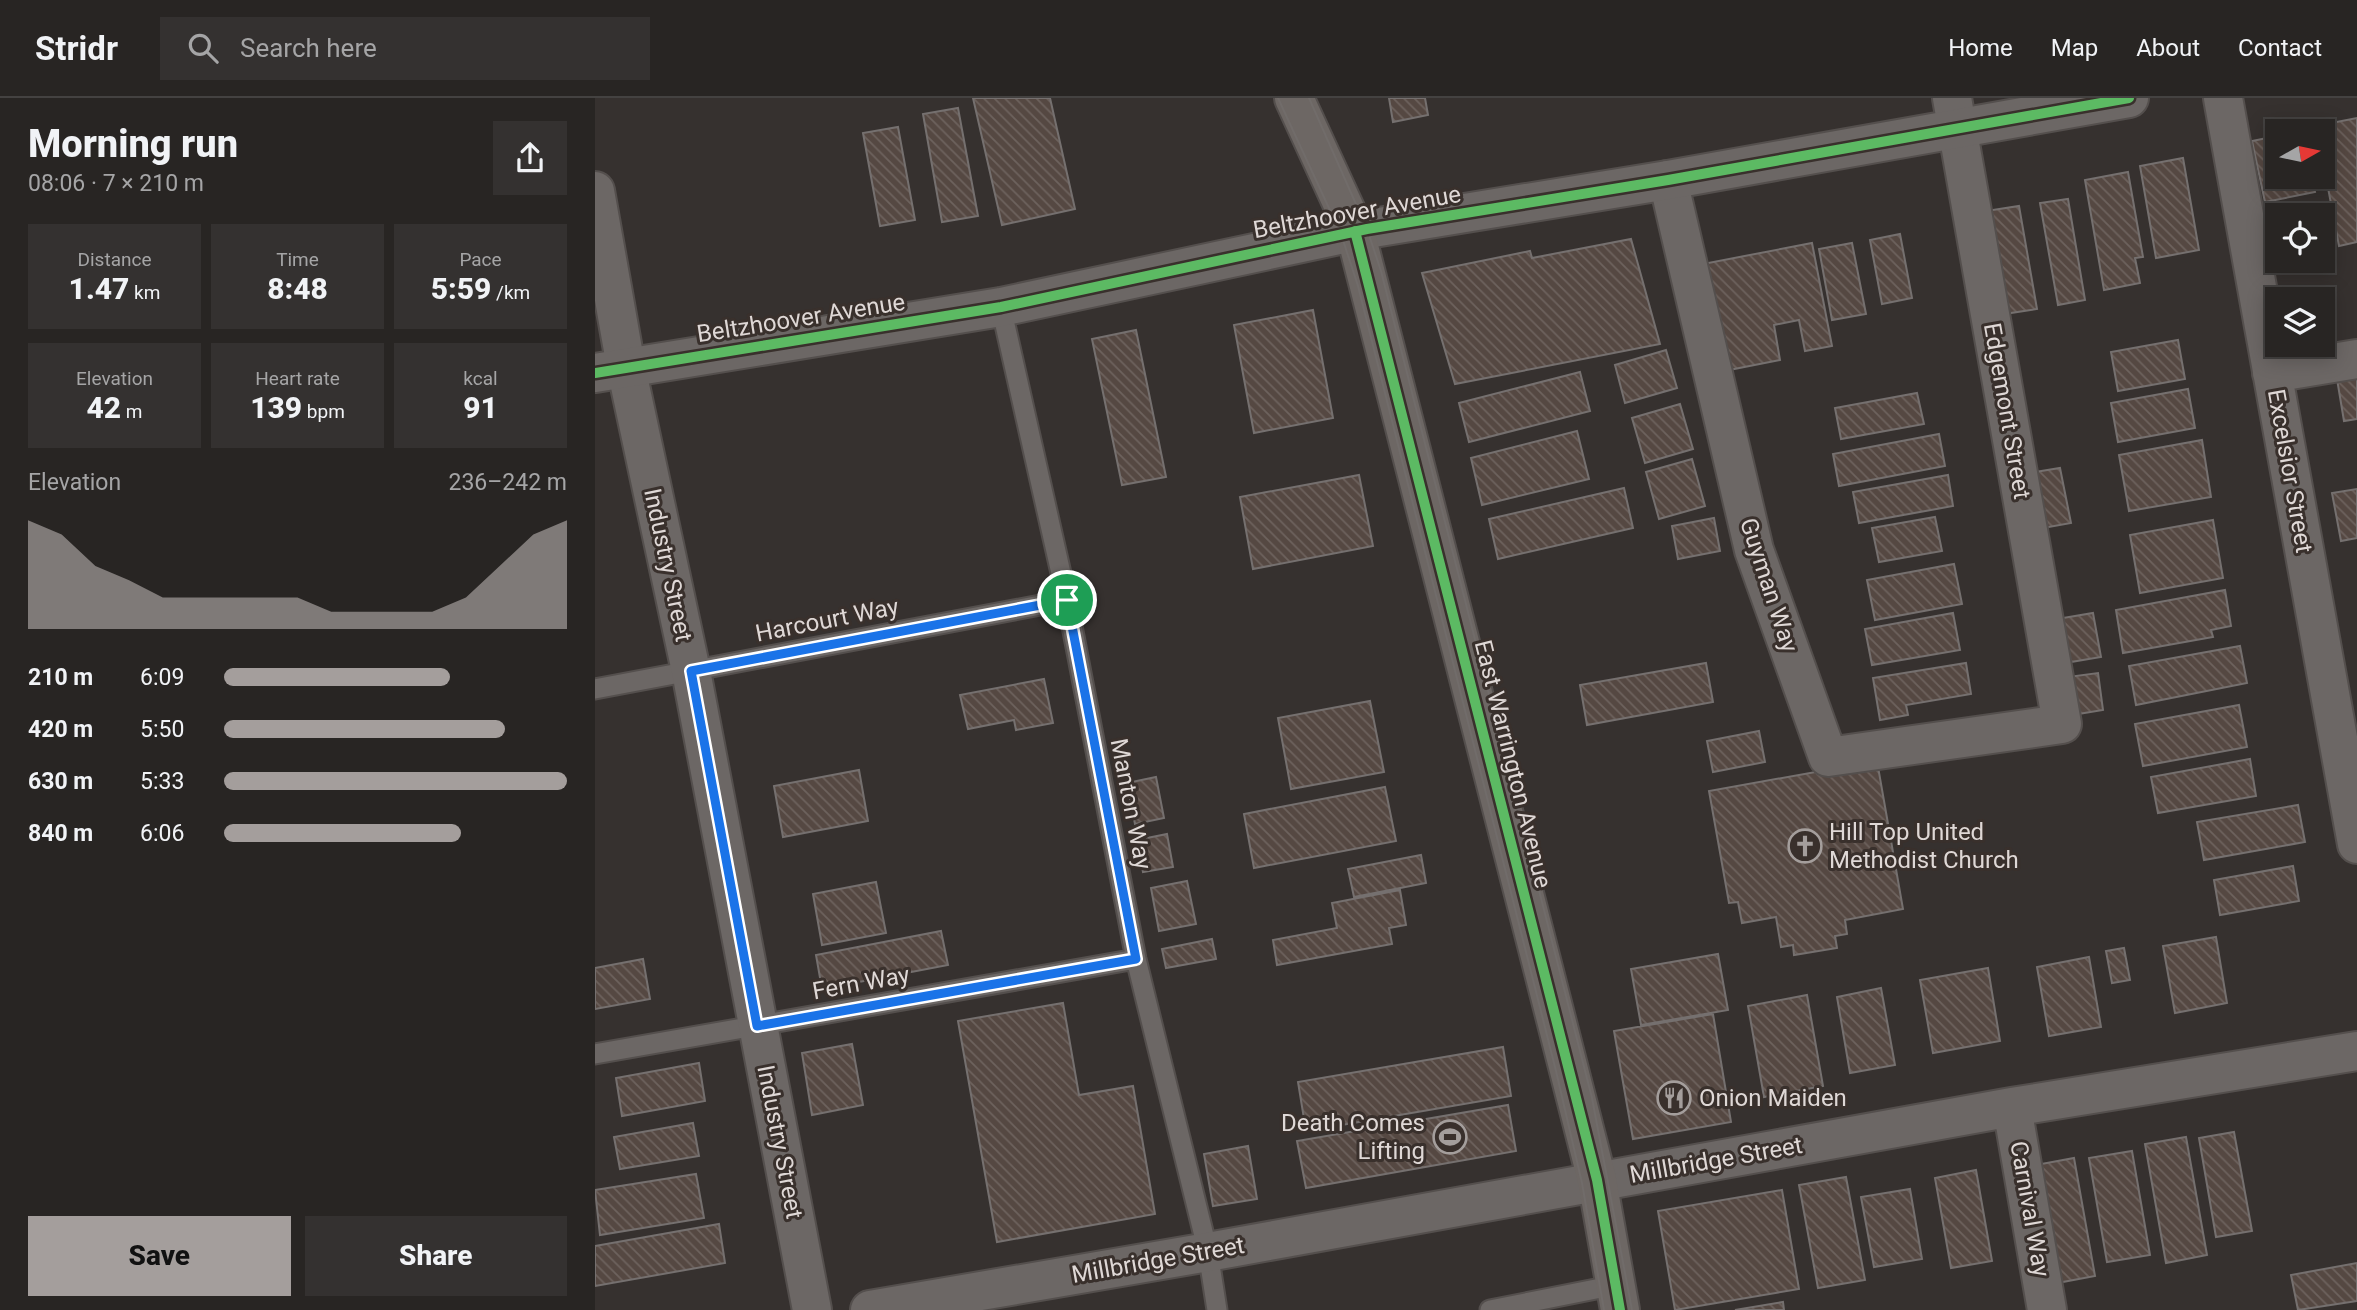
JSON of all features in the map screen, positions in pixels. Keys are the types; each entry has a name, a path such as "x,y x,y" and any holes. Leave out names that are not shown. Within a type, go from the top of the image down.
{"main road":[{"name":"East Warrington Avenue","path":"1294,98 1355,231 1597,1180 1618,1297"}],"street":[{"name":"Beltzhoover Avenue","path":"611,370 1000,307 1355,231 1668,180 1954,113 2129,98"},
{"name":"Excelsior Street","path":"2223,98 2272,373 2352,783 2357,844"},
{"name":"Edgemont Street","path":"1954,113 2061,724"},
{"name":"Guyman Way","path":"1668,180 1754,550 1828,757 2061,724"},
{"name":"Industry Street","path":"595,191 611,370 691,671 812,1310"},
{"path":"2272,373 2357,359"},
{"name":"Millbridge Street","path":"870,1310 2013,1107 2357,1051"},
{"name":"Carnival Way","path":"2013,1107 2047,1310"}],"lane":[{"name":"Manton Way","path":"1000,307 1067,600 1136,959 1208,1252 1217,1310"},
{"name":"Harcourt Way","path":"595,689 1067,600"},
{"name":"Fern Way","path":"595,1054 1136,959"},
{"path":"1490,1310 1618,1297"}],"building":[{"path":"973,98 1050,98 1075,209 1002,225"},
{"path":"1389,98 1425,98 1428,115 1393,122"},
{"path":"958,108 978,216 942,222 923,114"},
{"path":"2357,118 2357,242 2339,246 2335,203 2331,203 2328,189 2335,189 2335,122"},
{"path":"898,127 915,220 880,226 863,133"},
{"path":"2265,138 2265,189 2314,189 2315,192 2265,202 2252,141"},
{"path":"2183,158 2199,250 2156,258 2140,166"},
{"path":"2128,172 2143,257 2135,258 2140,283 2104,290 2085,180"},
{"path":"2068,199 2085,300 2058,305 2040,203"},
{"path":"2019,206 2037,309 2004,314 1986,211"},
{"path":"1900,234 1912,298 1882,304 1870,240"},
{"path":"1631,239 1660,344 1455,384 1422,273 1530,251 1532,258"},
{"path":"1812,243 1832,346 1805,351 1799,320 1774,325 1780,360 1724,371 1703,264"},
{"path":"1852,243 1866,314 1832,320 1819,249"},
{"path":"1313,310 1333,418 1254,433 1234,325"},
{"path":"1136,330 1166,477 1122,485 1092,339"},
{"path":"2178,340 2185,379 2118,391 2111,352"},
{"path":"1666,350 1677,388 1625,403 1615,365"},
{"path":"1580,372 1590,411 1469,442 1459,403"},
{"path":"2357,375 2357,419 2344,421 2337,379"},
{"path":"2188,389 2195,428 2118,442 2111,403"},
{"path":"1917,393 1924,424 1841,439 1835,408"},
{"path":"1680,404 1693,449 1645,463 1632,418"},
{"path":"1577,431 1589,479 1482,505 1471,458"},
{"path":"1939,434 1945,466 1839,486 1833,454"},
{"path":"2202,440 2211,497 2129,511 2119,455"},
{"path":"1692,459 1705,506 1659,519 1646,472"},
{"path":"2060,468 2071,523 2032,530 2023,474"},
{"path":"1359,475 1373,546 1253,569 1240,497"},
{"path":"1948,475 1953,506 1859,523 1853,492"},
{"path":"1624,488 1633,528 1498,559 1489,519"},
{"path":"2357,489 2357,538 2341,541 2332,493"},
{"path":"1935,517 1942,551 1879,562 1872,528"},
{"path":"1714,518 1720,551 1678,559 1672,526"},
{"path":"2213,520 2223,578 2140,593 2130,535"},
{"path":"1954,564 1962,604 1875,620 1867,580"},
{"path":"2225,590 2231,626 2211,630 2213,637 2123,653 2116,610"},
{"path":"1953,613 1960,650 1872,665 1865,629"},
{"path":"2093,613 2101,657 2059,664 2051,620"},
{"path":"2240,646 2247,683 2136,705 2129,666"},
{"path":"1706,663 1713,702 1587,725 1580,685"},
{"path":"1966,663 1971,694 1906,705 1908,715 1880,720 1873,678"},
{"path":"2098,673 2103,710 2066,716 2060,678"},
{"path":"1044,679 1053,723 1016,730 1014,720 968,729 960,695"},
{"path":"1370,701 1384,772 1291,789 1278,718"},
{"path":"2239,705 2247,747 2143,766 2135,724"},
{"path":"1759,731 1765,762 1713,772 1707,741"},
{"path":"2250,759 2256,796 2158,813 2151,777"},
{"name":"Hill Top United Methodist Church","path":"1877,761 1903,909 1845,920 1847,934 1835,936 1837,948 1794,955 1793,945 1781,947 1776,917 1742,923 1738,902 1729,903 1709,791"},
{"path":"859,770 868,821 783,837 774,786"},
{"path":"1156,777 1164,818 1135,824 1127,783"},
{"path":"1385,787 1396,841 1254,868 1244,814"},
{"path":"2298,805 2305,842 2204,860 2197,822"},
{"path":"1167,834 1173,867 1143,872 1137,840"},
{"path":"1421,855 1426,883 1354,897 1348,869"},
{"path":"2293,866 2299,901 2220,915 2214,880"},
{"path":"1187,881 1196,924 1159,931 1151,888"},
{"path":"876,882 886,933 822,945 813,894"},
{"path":"1400,890 1406,925 1389,928 1392,944 1277,965 1273,940 1337,928 1332,903"},
{"path":"941,931 948,965 822,989 816,955"},
{"path":"2216,937 2227,1003 2175,1013 2163,946"},
{"path":"1212,939 1216,959 1166,968 1162,949"},
{"path":"2124,948 2130,980 2112,983 2106,951"},
{"path":"1718,954 1728,1010 1641,1025 1631,969"},
{"path":"2089,957 2101,1027 2049,1036 2037,967"},
{"path":"643,959 650,999 595,1009 595,968"},
{"path":"1988,968 2000,1041 1933,1053 1920,980"},
{"path":"1881,988 1895,1065 1850,1073 1837,997"},
{"path":"1807,995 1823,1086 1764,1097 1748,1006"},
{"path":"1063,1003 1079,1095 1133,1086 1155,1214 997,1242 958,1021"},
{"path":"1713,1014 1731,1122 1633,1139 1614,1031"},
{"path":"852,1044 863,1105 812,1115 802,1053"},
{"path":"1503,1047 1511,1096 1306,1131 1298,1082"},
{"path":"699,1063 705,1101 622,1116 616,1078"},
{"path":"1508,1105 1516,1151 1306,1188 1297,1141"},
{"path":"693,1123 699,1156 620,1169 614,1137"},
{"path":"2234,1132 2252,1231 2216,1237 2199,1138"},
{"path":"2186,1137 2207,1255 2166,1263 2145,1144"},
{"path":"1248,1146 1257,1199 1213,1206 1204,1154"},
{"path":"2132,1151 2150,1255 2107,1262 2089,1158"},
{"path":"2074,1158 2095,1276 2052,1284 2031,1166"},
{"path":"1976,1170 1992,1261 1951,1268 1935,1178"},
{"path":"696,1174 704,1218 600,1235 595,1190"},
{"path":"1846,1177 1865,1280 1818,1288 1799,1185"},
{"path":"1910,1189 1922,1259 1874,1267 1861,1197"},
{"path":"1782,1190 1799,1289 1675,1310 1658,1211"},
{"path":"719,1224 725,1263 595,1286 595,1246"},
{"path":"2357,1263 2357,1301 2298,1310 2291,1275"},
{"path":"1783,1302 1784,1310 1735,1310"}],"tram line":[{"path":"1278,98 1341,234 1358,286 1556,1071 1582,1183 1604,1310"},
{"path":"1309,98 1367,229 1381,271 1592,1098 1632,1310"}],"cycle path":[{"path":"595,373 1001,307 1367,229 1668,180 2129,98"},
{"path":"1355,231 1597,1180 1620,1310"}],"place":[{"name":"Hill Top United Methodist Church","path":"1805,846"},
{"name":"Onion Maiden","path":"1674,1098"},
{"name":"Death Comes Lifting","path":"1450,1137"}],"route":[{"path":"1067,600 1136,959 757,1026 691,671 1067,600"}]}
